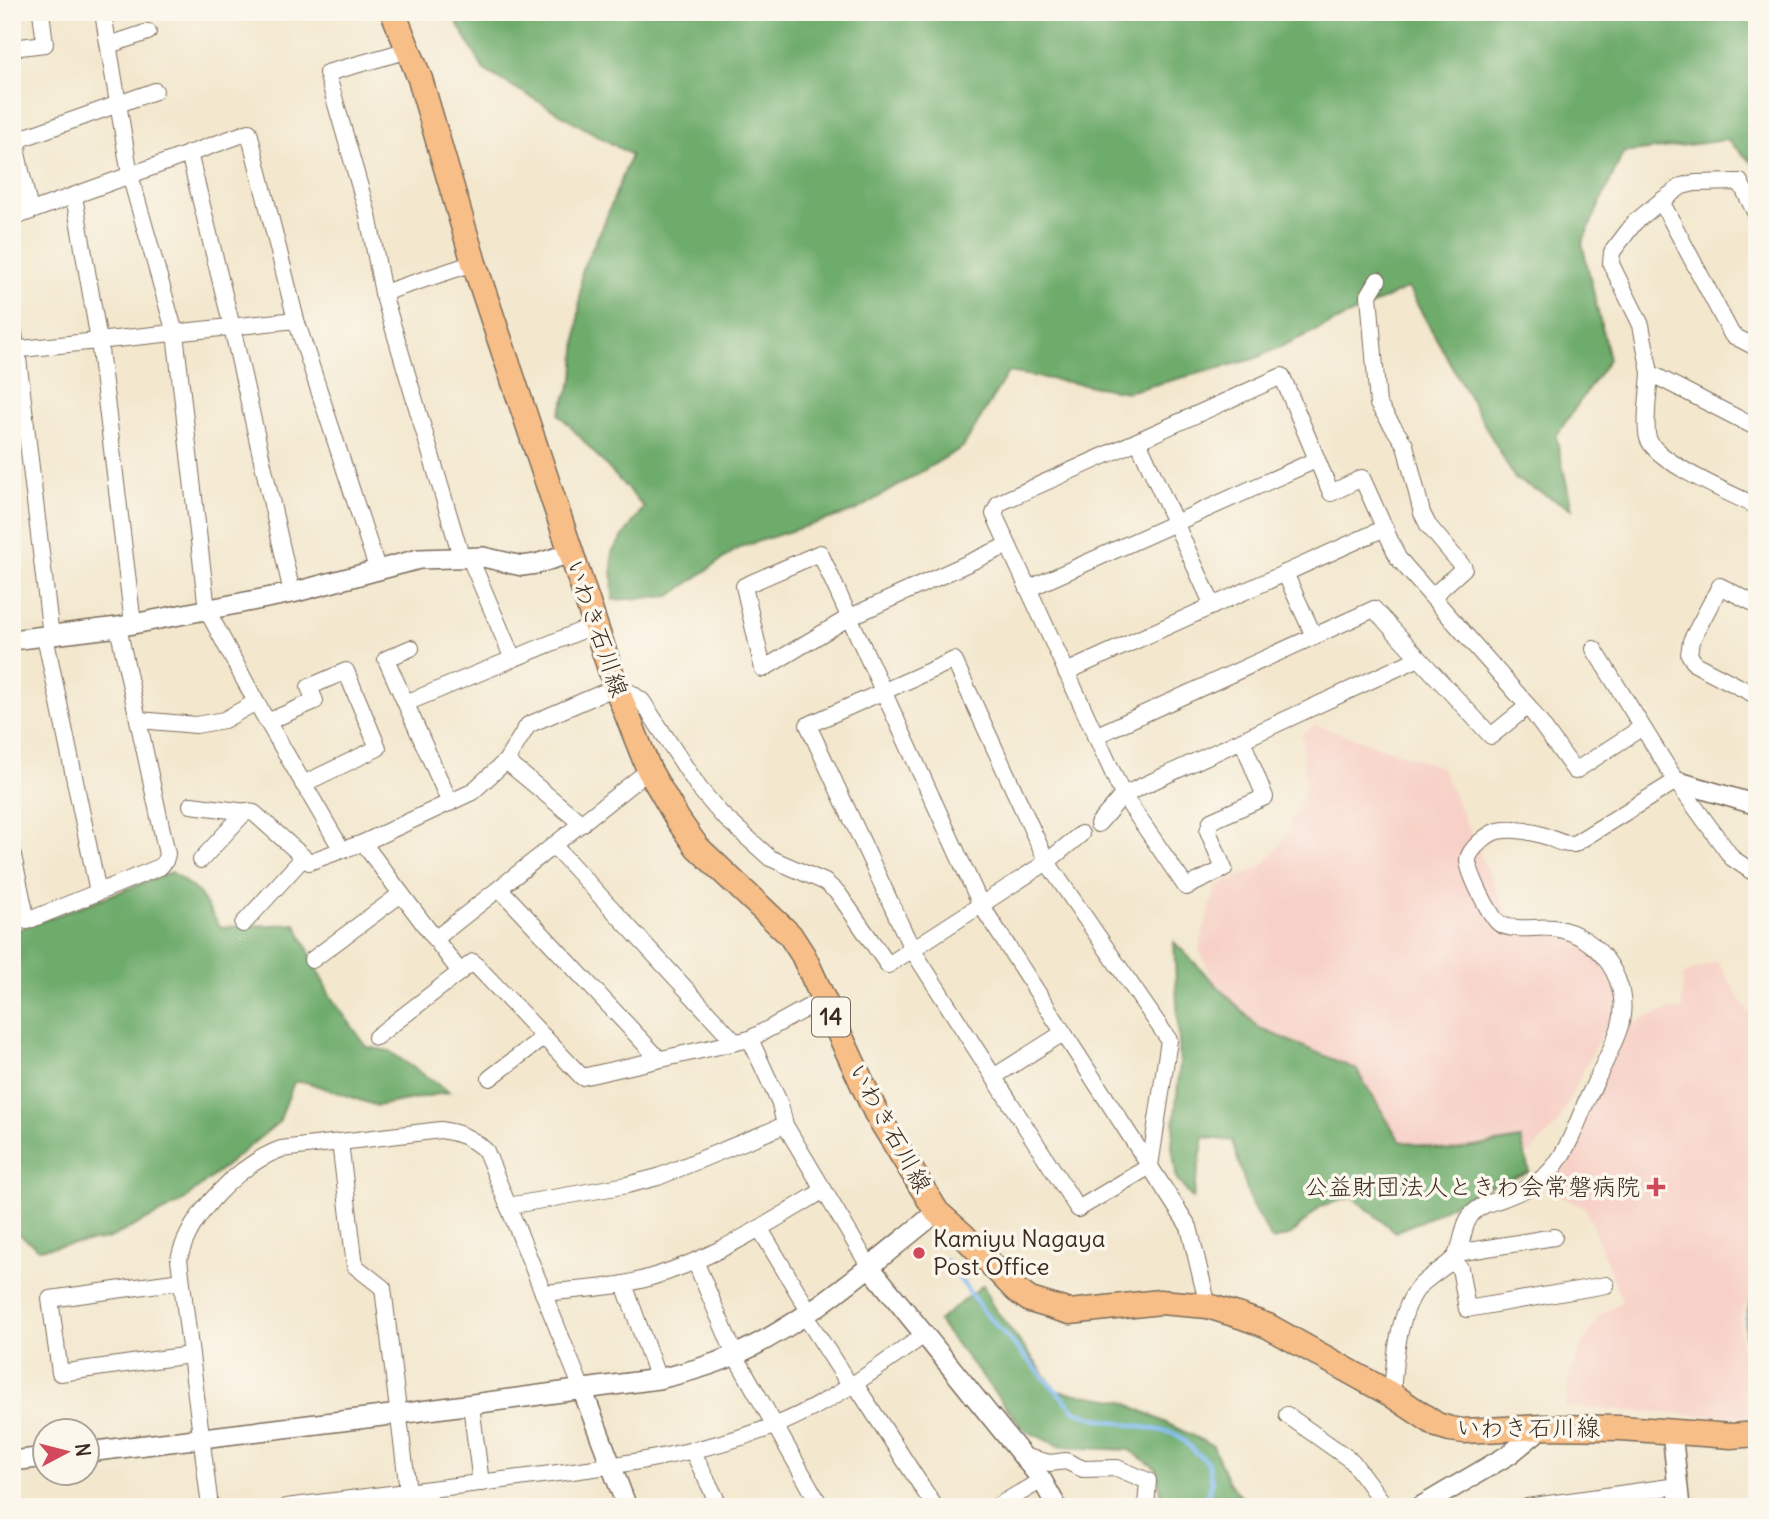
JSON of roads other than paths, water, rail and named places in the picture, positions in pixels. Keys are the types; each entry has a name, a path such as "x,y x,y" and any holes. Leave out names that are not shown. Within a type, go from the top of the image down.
{"main road":[{"name":"いわき石川線","path":"393,12 410,50 474,264 595,625 649,770 678,821 697,847 790,935 803,955 876,1113 937,1212 1016,1290 1030,1300 1070,1312 1160,1302 1208,1306 1268,1326 1392,1395 1437,1425 1450,1429 1543,1427 1731,1436 1757,1434"}],"street":[{"path":"12,48 45,44 41,12"},
{"path":"103,13 130,175 175,333 207,610 267,722 342,850"},
{"path":"109,46 148,32"},
{"path":"410,50 327,73 368,215 383,293 465,556 513,659"},
{"path":"30,211 18,153 20,139 155,91"},
{"path":"12,218 249,132 296,320 379,571"},
{"path":"189,153 232,327 292,593"},
{"path":"1756,506 1670,463 1653,449 1647,437 1650,373 1641,325 1611,264 1612,252 1635,222 1682,186 1740,182 1757,216"},
{"path":"12,851 27,921 160,867 167,853 139,720 125,625 99,341 74,195"},
{"path":"1661,201 1731,335 1757,348"},
{"path":"383,293 474,264"},
{"path":"1378,280 1369,295 1378,404 1405,445 1422,513 1464,568 1433,596"},
{"path":"15,350 296,320"},
{"path":"12,323 48,636 98,892"},
{"path":"1650,373 1757,428"},
{"path":"1242,740 1265,797 1211,821 1208,831 1224,869 1186,887 1122,795 994,514 999,503 1282,376 1331,494 1362,478 1398,558 1528,706 1575,771 1641,728"},
{"path":"1138,441 1213,606"},
{"path":"1028,589 1317,460"},
{"path":"1066,672 1385,528"},
{"path":"1008,545 848,618 763,669 744,586 820,553 848,618 981,905 1189,1227 1208,1306"},
{"path":"12,640 125,625 207,610 292,593 419,559 465,556 497,559 522,566 571,553"},
{"path":"1285,573 1314,636"},
{"path":"1757,605 1720,586 1691,641 1689,654 1695,664 1757,696"},
{"path":"1095,736 1374,609 1491,736 1528,706"},
{"path":"406,703 595,625"},
{"path":"411,648 386,659 450,803"},
{"path":"1594,649 1676,782 1731,858 1757,875"},
{"path":"1098,824 1122,795 1419,658"},
{"path":"954,660 1047,862 1169,1040 1150,1166 1077,1209 912,949 808,725 954,660"},
{"path":"267,722 315,701 309,687 346,671 378,747 303,784"},
{"path":"191,805 254,813 309,862 363,843 472,792 506,761 528,725 616,687 642,701 699,788 721,814 770,858 825,882 838,893 888,965 1047,862 1081,834"},
{"path":"139,720 196,725 224,720 256,702"},
{"path":"506,761 582,824"},
{"path":"435,939 649,770"},
{"path":"1606,1285 1467,1309 1460,1268 1454,1258 1469,1217 1476,1209 1526,1190 1541,1180 1554,1166 1565,1149 1616,1035 1623,1009 1617,976 1597,949 1588,942 1572,933 1554,928 1511,927 1500,924 1493,918 1468,867 1471,851 1494,832 1503,830 1524,831 1545,836 1564,845 1574,844 1676,782 1757,805"},
{"path":"201,860 246,811"},
{"path":"363,843 460,972"},
{"path":"554,846 742,1041 780,1104 785,1125 869,1266 1042,1480 1057,1507"},
{"path":"243,924 303,858"},
{"path":"500,889 659,1059"},
{"path":"312,960 401,894"},
{"path":"376,1037 473,962 582,1077 742,1041 823,999"},
{"path":"995,1076 1063,1033"},
{"path":"490,1078 544,1037"},
{"path":"508,1206 658,1177 785,1125"},
{"path":"210,1507 179,1259 192,1224 246,1167 281,1149 441,1130 472,1138 486,1151 627,1507"},
{"path":"340,1142 355,1266 383,1288 409,1499"},
{"path":"543,1293 624,1284 695,1261 760,1228 824,1190"},
{"path":"102,1450 399,1415 658,1379 696,1370 735,1354 807,1312 937,1212"},
{"path":"760,1228 807,1312 853,1386 935,1507"},
{"path":"1392,1395 1393,1372 1404,1316 1416,1290 1435,1271 1454,1258 1554,1237"},
{"path":"695,1261 735,1354 821,1507"},
{"path":"181,1281 50,1299 60,1373 190,1355"},
{"path":"624,1284 658,1379"},
{"path":"286,1507 409,1499 481,1483 612,1466 692,1450 774,1425 853,1386 925,1335"},
{"path":"471,1405 481,1483"},
{"path":"1287,1415 1352,1461 1386,1507"},
{"path":"1420,1507 1510,1454 1543,1427"},
{"path":"1672,1432 1680,1507"},
{"path":"692,1450 720,1507"},
{"path":"1022,1456 1050,1463 1066,1461 1083,1469 1117,1468 1148,1481 1146,1507"},
{"path":"12,1461 32,1459"},
{"path":"996,1507 1042,1480"},
{"path":"1527,1507 1677,1486"}],"water":[{"path":"1757,1287 1757,1370 1747,1350 1745,1329"}],"waterway":[{"path":"947,1261 983,1311 1075,1411 1095,1418 1177,1435 1209,1464 1212,1483 1203,1507"}],"place":[{"name":"公益財団法人ときわ会常磐病院","path":"1656,1187"},
{"name":"Kamiyu Nagaya Post Office","path":"919,1253"}]}
